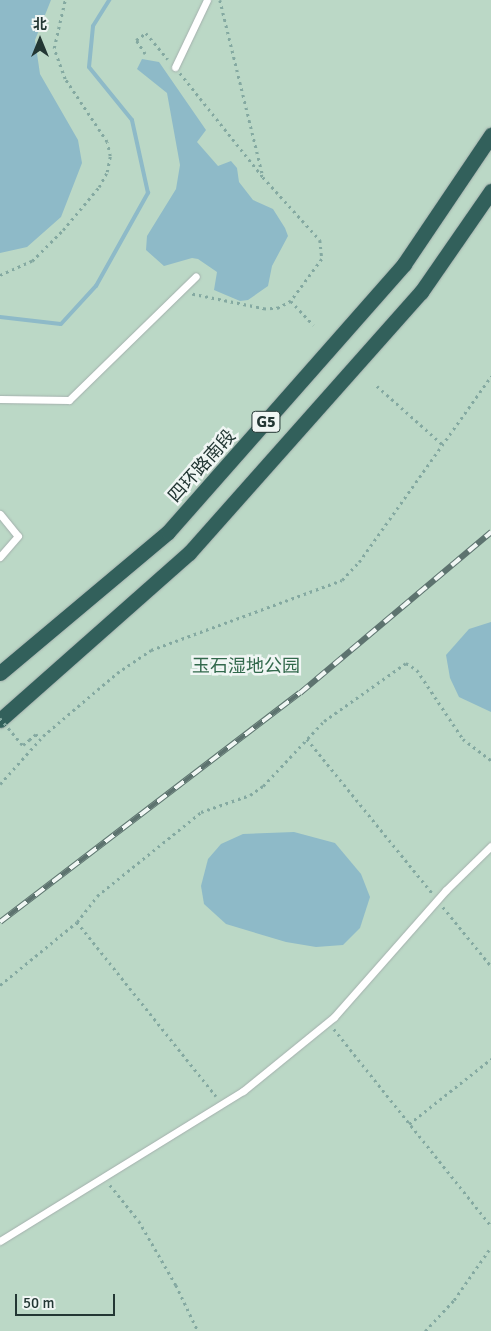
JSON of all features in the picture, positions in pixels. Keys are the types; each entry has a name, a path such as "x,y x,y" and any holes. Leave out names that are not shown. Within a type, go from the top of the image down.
{"highway":[{"name":"四环路南段","path":"0,673 168,532 404,264 491,135"},
{"name":"G5","path":"0,719 189,553 421,292 491,191"}],"lane":[{"path":"176,68 206,0"},
{"path":"0,399 69,400 196,276"},
{"path":"0,514 18,536 0,557"},
{"path":"0,1241 243,1091 328,1022 437,900 491,846"}],"path":[{"path":"0,275 32,261 63,230 99,187 107,172 110,156 107,142 65,79 54,48 64,0"},
{"path":"220,0 263,177"},
{"path":"145,54 136,40 146,33 263,177 320,240 322,259 291,301 279,308 265,309 181,291"},
{"path":"291,301 313,325"},
{"path":"0,784 40,739 117,673 151,650 342,580 359,562 491,376"},
{"path":"377,386 442,444"},
{"path":"0,986 76,922 97,896 200,812 250,795 263,786 307,739 338,710 406,663 417,670 463,739 491,760"},
{"path":"0,719 23,745 36,734 40,739"},
{"path":"307,739 491,966"},
{"path":"76,922 222,1104"},
{"path":"328,1022 491,1226"},
{"path":"410,1124 491,1059"},
{"path":"103,1176 139,1221 176,1285 198,1331"},
{"path":"425,1331 454,1300 491,1247"}],"green space":[{"name":"玉石湿地公园","path":"0,0 491,0 491,1331 0,1331"}],"water":[{"path":"0,0 51,0 35,40 40,74 78,140 82,163 61,217 27,247 0,253"},
{"path":"142,59 159,62 206,130 197,142 218,166 231,161 237,168 239,182 253,200 273,209 285,228 288,236 272,266 268,286 248,300 240,301 214,290 217,272 198,259 192,258 164,266 146,250 147,236 176,189 180,165 167,93 137,69"},
{"path":"491,622 491,712 459,697 450,678 446,655 469,629"},
{"path":"294,832 335,843 361,874 370,897 360,928 343,945 316,947 286,942 226,924 204,904 201,886 208,859 221,844 243,834"}],"waterway":[{"path":"0,317 61,324 96,286 148,193 132,120 89,67 93,26 109,0"}],"railway":[{"path":"0,922 300,693 491,532"}]}
